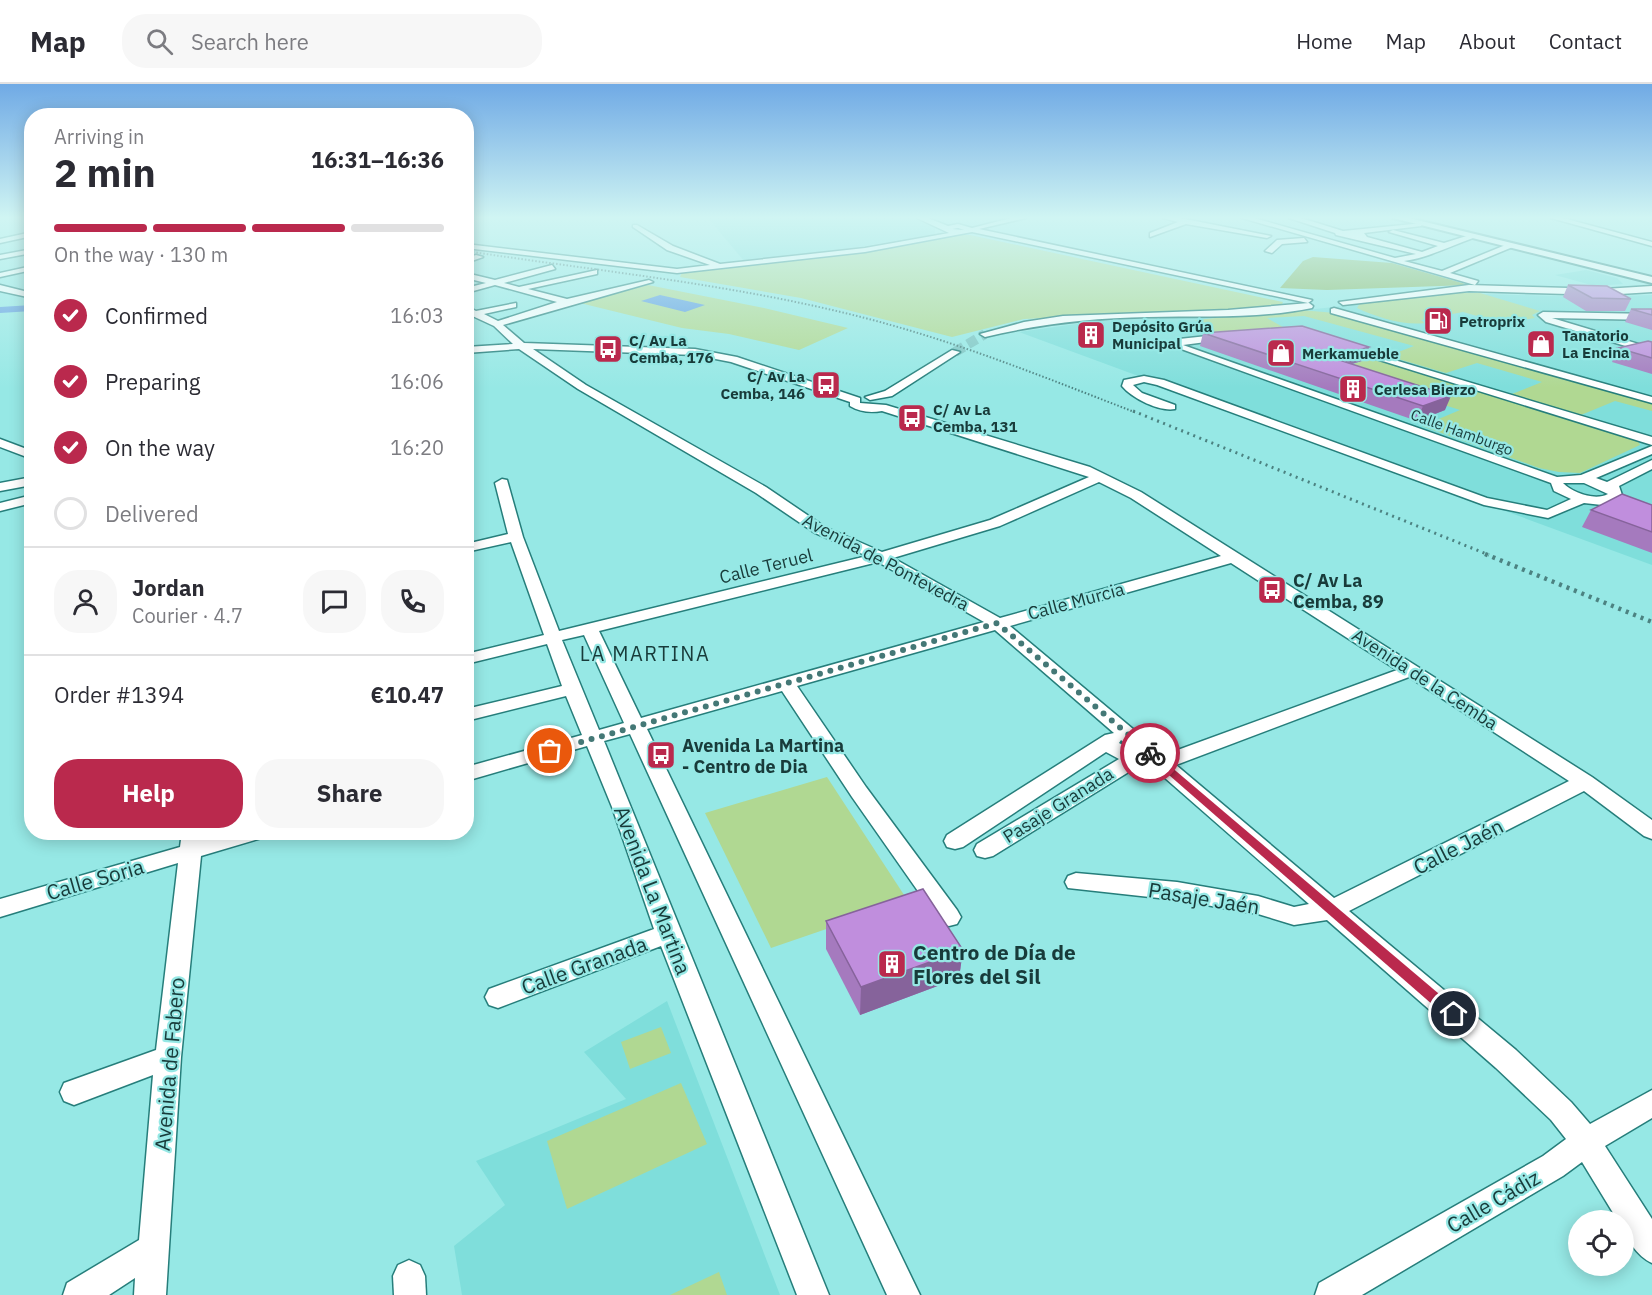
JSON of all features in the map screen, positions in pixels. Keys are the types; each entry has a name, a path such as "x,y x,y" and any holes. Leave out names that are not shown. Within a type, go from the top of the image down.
{"main road":[{"path":"1625,275 1652,282"}],"street":[{"path":"474,289 525,275"},
{"path":"518,289 583,275"},
{"path":"1171,275 1312,305"},
{"path":"1175,275 1312,305"},
{"path":"1444,275 1488,288"},
{"path":"497,324 567,302 649,282 629,277"},
{"path":"474,278 567,302"},
{"path":"3,289 24,285"},
{"path":"1345,306 1425,293 1488,288 1604,292 1652,291"},
{"path":"3,289 24,294"},
{"path":"1425,293 1500,291 1611,296 1652,291"},
{"path":"474,298 491,294"},
{"path":"1286,298 1291,303 1291,308"},
{"path":"1312,305 1320,298"},
{"path":"477,313 513,305"},
{"path":"985,334 1037,322 1312,305 1345,306 1652,398"},
{"path":"1333,305 1652,398"},
{"name":"Avenida de Pontevedra","path":"474,312 497,324 521,346 582,387 761,490 820,530 881,558 997,623 1506,1059 1561,1111 1586,1142 1652,1248"},
{"path":"1652,316 1543,315 1549,320 1652,351"},
{"name":"Calle Hamburgo","path":"1244,336 1189,340 1179,342 1178,346 1558,485"},
{"path":"1332,343 1652,441"},
{"path":"474,349 521,346 696,352 760,367 856,400 870,397 885,400"},
{"path":"856,400 854,404 857,407 870,409 955,352"},
{"path":"1171,407 1138,395 1127,386 1128,382 1144,379 1160,382 1466,495 1526,510 1548,514 1584,498 1616,497"},
{"name":"Avenida de la Cemba","path":"885,400 1101,477 1136,495 1585,782 1652,831"},
{"path":"0,443 24,452"},
{"path":"1583,479 1652,450"},
{"path":"1616,497 1612,484 1652,464"},
{"name":"Calle Teruel","path":"474,657 881,558 995,523 1101,477"},
{"path":"1526,510 1546,500 1564,478 1583,479 1616,497"},
{"path":"0,487 24,482"},
{"name":"Avenida La Martina","path":"502,483 516,537 572,689 622,807 669,933 813,1295"},
{"path":"1558,485 1584,498"},
{"path":"0,507 24,501"},
{"path":"474,546 516,537"},
{"name":"Calle Murcia","path":"474,772 1235,557"},
{"path":"590,630 904,1295"},
{"path":"1162,763 1412,670"},
{"path":"786,683 859,792 949,917"},
{"path":"474,713 572,689"},
{"path":"955,841 1125,731"},
{"name":"Pasaje Granada","path":"985,850 1133,760 1118,749 1103,745"},
{"name":"Calle Jaén","path":"1330,910 1585,782"},
{"name":"Calle Soria","path":"0,908 192,842"},
{"name":"Avenida de Fabero","path":"150,1295 168,1057 192,842"},
{"name":"Pasaje Jaén","path":"1076,882 1177,891 1258,905 1294,916 1330,910"},
{"name":"Calle Granada","path":"498,997 669,933"},
{"path":"74,1092 168,1057"},
{"name":"Calle Cádiz","path":"1331,1295 1553,1166 1586,1142 1652,1103"},
{"path":"79,1295 154,1248"}],"shaded area":[{"path":"1555,275 1603,275 1617,278 1623,284 1595,286"},
{"path":"1453,293 1587,297 1652,295 1652,565 1019,332 1097,321 1307,310"},
{"path":"660,295 705,305 685,312 641,301"},
{"path":"667,1001 780,1295 462,1295 454,1246 505,1205 476,1161 626,1099 584,1052"}],"green space":[{"path":"681,275 1155,275 1283,302 1281,306 1253,309 1024,319 952,337 801,298 680,277"},
{"path":"1291,275 1432,275 1469,285 1327,290 1280,288"},
{"path":"648,285 764,308 848,328 799,350 729,334 682,328 580,303"},
{"path":"1454,293 1480,293 1540,311 1532,315 1535,318 1502,323 1463,312 1421,320 1425,323 1417,324 1390,320 1357,308 1360,303"},
{"path":"1301,310 1335,313 1652,402 1652,411 1615,401 1581,415 1512,394 1542,382 1477,363 1446,373 1388,356 1414,346 1304,316 1267,318 1290,331 1221,336 1195,320"},
{"path":"1372,358 1638,441 1640,445 1580,473 1539,468 1422,426 1460,410 1334,370"},
{"path":"827,777 908,901 771,948 705,813"},
{"path":"661,1027 671,1053 630,1069 621,1042"},
{"path":"681,1083 707,1144 567,1209 547,1141"},
{"path":"719,1272 727,1295 670,1295"}],"building":[{"path":"1568,285 1607,286 1631,299 1592,298"},
{"path":"1631,309 1652,309 1652,315"},
{"path":"1302,326 1369,347 1333,358 1451,396 1423,406 1203,333"},
{"path":"1652,342 1652,358 1618,348"},
{"path":"1622,494 1652,505 1652,532 1591,510"},
{"path":"923,889 963,950 861,987 826,921"}],"waterway":[{"path":"0,310 24,308"}],"tunnel":[{"path":"955,352 985,334"}],"railway":[{"path":"633,275 763,296 861,317 966,349 1137,413"},
{"path":"1133,411 1489,555"},
{"path":"1485,554 1652,622"}],"way so far":[{"path":"550,751 997,623 1150,753"}],"place":[{"name":"Petroprix","path":"1438,321"},
{"name":"Depósito Grúa Municipal","path":"1091,335"},
{"name":"Tanatorio La Encina","path":"1541,344"},
{"name":"C/ Av La Cemba, 176","path":"608,349"},
{"name":"Merkamueble","path":"1281,353"},
{"name":"C/ Av La Cemba, 146","path":"826,385"},
{"name":"Cerlesa Bierzo","path":"1353,389"},
{"name":"C/ Av La Cemba, 131","path":"912,418"},
{"name":"C/ Av La Cemba, 89","path":"1272,590"},
{"name":"Avenida La Martina - Centro de Dia","path":"661,755"},
{"name":"Centro de Día de Flores del Sil","path":"892,964"}],"district":[{"name":"LA MARTINA","path":"645,653"}],"route":[{"path":"1150,753 1330,910 1454,1014"}]}
